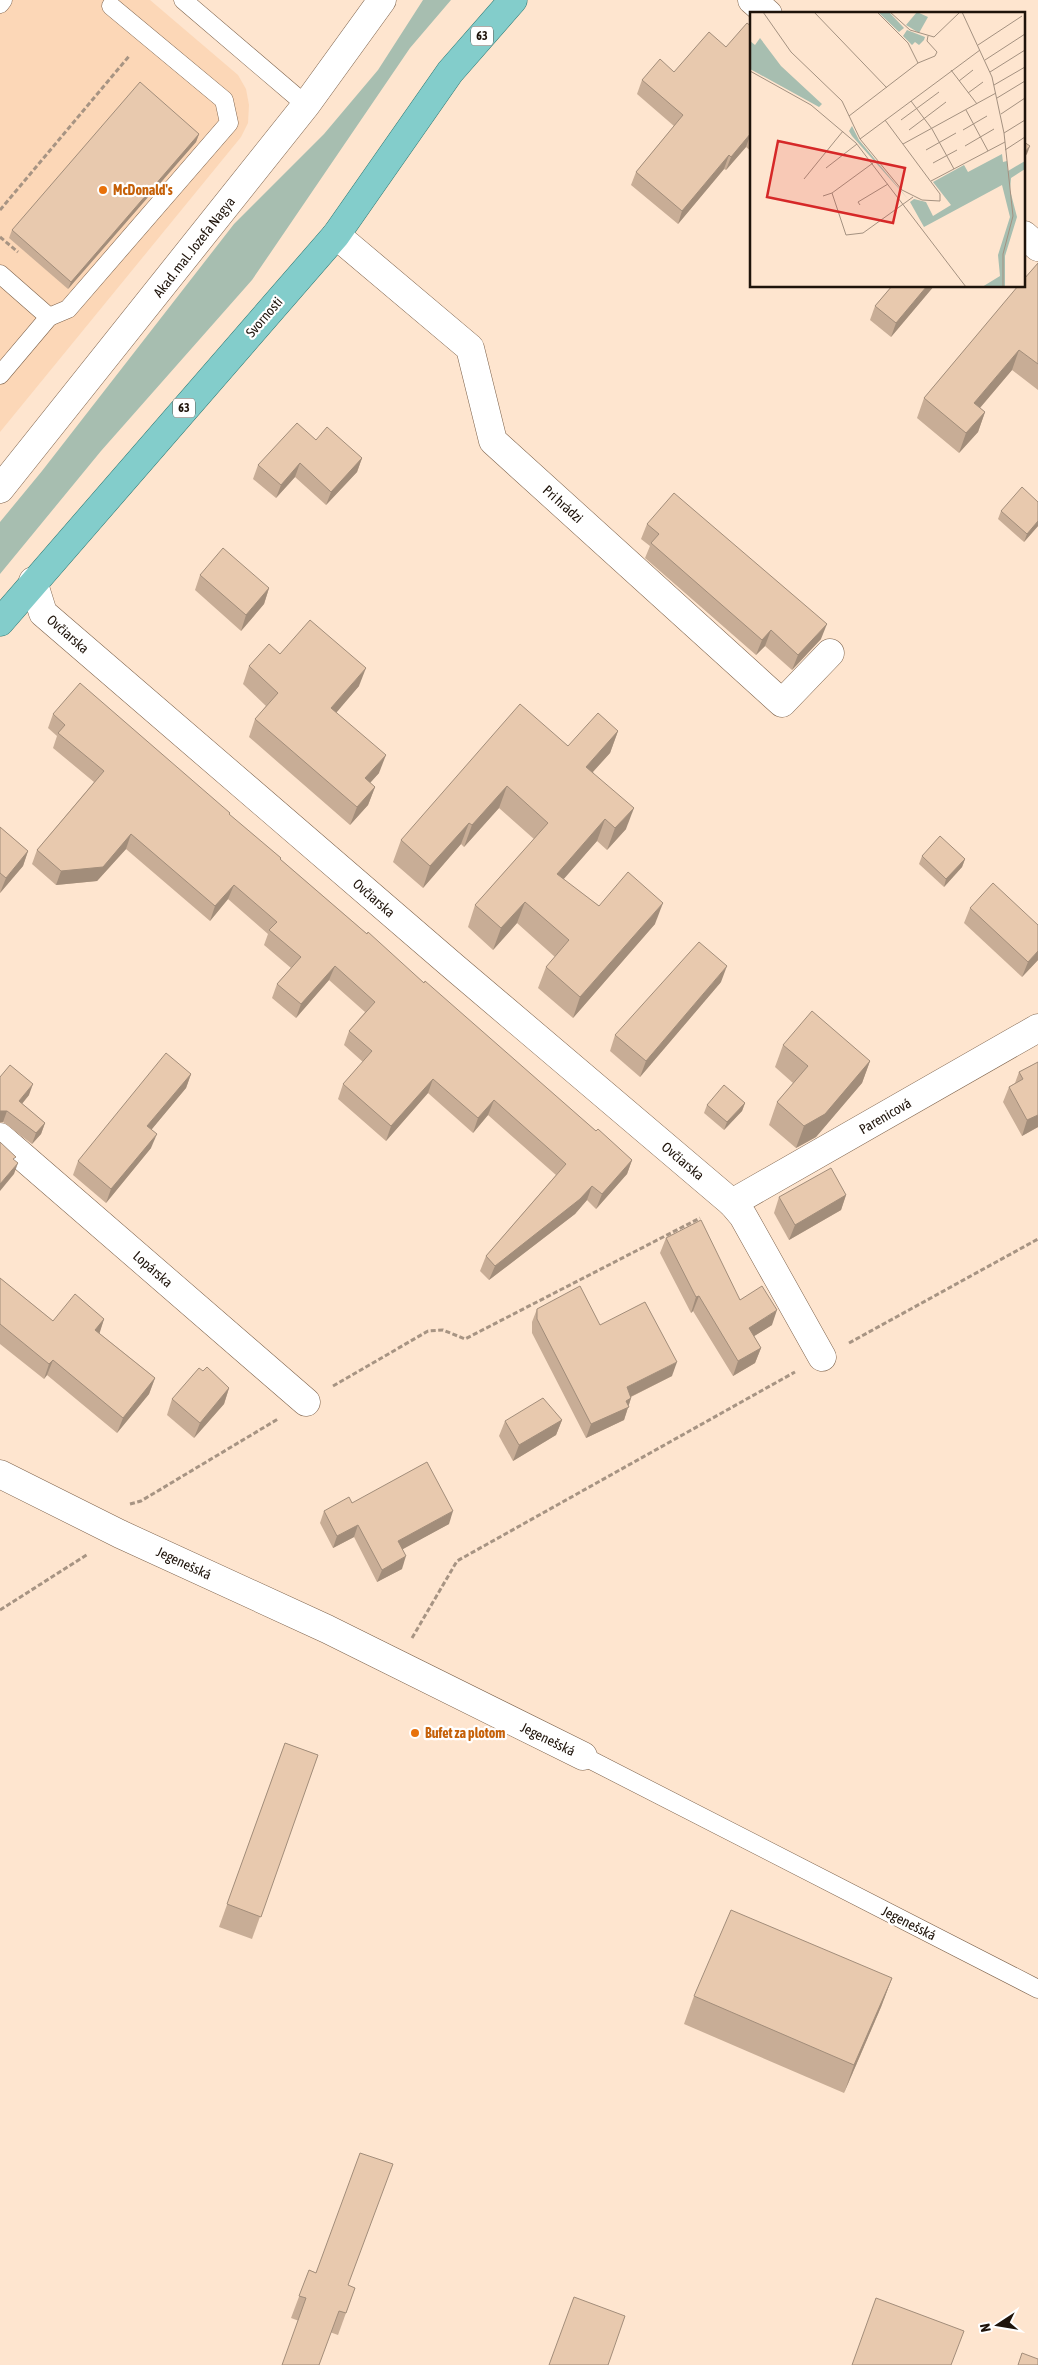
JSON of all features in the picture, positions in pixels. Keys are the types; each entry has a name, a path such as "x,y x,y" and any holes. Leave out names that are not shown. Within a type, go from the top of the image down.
{"main road":[{"name":"Svornosti","path":"0,622 33,581 336,235 450,72 514,0"}],"street":[{"name":"Akad. mal. Jozefa Nagya","path":"0,489 306,105 382,0"},
{"path":"752,0 766,12"},
{"name":"Pri hrádzi","path":"336,235 470,348 494,441 782,703 830,653"},
{"path":"1026,237 1038,247"},
{"name":"Ovčiarska","path":"33,581 43,612 454,968 732,1203 752,1232 822,1357"},
{"name":"Parenicová","path":"732,1203 1038,1028"},
{"name":"Lopárska","path":"0,1137 306,1402"},
{"name":"Jegenešská","path":"0,1474 120,1534 327,1629 583,1756"}],"lane":[{"path":"0,4 4,0"},
{"path":"183,0 306,105"},
{"path":"0,375 49,317 68,309 228,123 224,100 111,6"},
{"path":"0,274 49,317"},
{"name":"Jegenešská","path":"583,1756 1038,1989"}],"path":[{"path":"0,210 147,36"},
{"path":"81,1515 141,1501 428,1331 443,1330 465,1340 682,1226 732,1203"},
{"path":"397,1664 457,1561 1038,1239"},
{"path":"0,1610 120,1534"}],"shaded area":[{"path":"0,0 150,0 238,75 246,89 249,105 248,123 241,137 0,432"}],"green space":[{"path":"423,0 451,0 410,48 252,280 101,451 0,574 0,522 42,471 234,224 324,134 378,70"}],"building":[{"path":"747,23 750,25 750,134 731,157 729,155 682,211 636,172 683,115 642,80 660,59 674,72 709,32 726,47"},
{"name":"McDonald's","path":"140,82 199,134 71,282 12,230"},
{"path":"1038,263 1038,364 1019,350 974,403 985,412 966,433 924,398 1016,288 1026,288 1026,277"},
{"path":"890,288 925,288 896,323 875,306"},
{"path":"297,423 316,440 327,427 362,458 331,492 300,463 281,485 258,465"},
{"path":"1022,487 1038,502 1038,521 1027,534 1001,511"},
{"path":"674,493 827,624 798,655 771,630 762,640 651,543 659,534 647,524"},
{"path":"223,548 269,588 246,615 200,575"},
{"path":"310,620 366,668 331,708 386,755 365,778 375,787 357,807 255,719 278,693 249,666 269,644 280,654"},
{"path":"80,683 230,813 280,859 367,934 368,932 424,983 425,981 596,1131 598,1129 632,1160 602,1194 592,1186 580,1199 495,1266 486,1256 566,1164 494,1100 478,1118 433,1079 391,1126 343,1084 372,1051 349,1031 375,1002 335,966 301,1004 277,984 301,957 269,930 277,922 234,885 215,906 131,834 103,867 61,871 37,850 104,771 58,733 65,725 53,714"},
{"path":"520,704 568,746 598,713 618,731 586,767 634,808 615,828 605,819 557,874 599,906 628,872 663,903 580,997 546,967 569,940 525,902 501,928 475,905 548,823 507,786 472,825 469,823 430,866 401,840"},
{"path":"0,827 28,851 6,878 0,873"},
{"path":"940,836 965,859 946,879 922,856"},
{"path":"993,883 1038,925 1038,951 1028,962 970,908"},
{"path":"699,942 727,966 646,1061 615,1035"},
{"path":"812,1011 870,1061 825,1114 804,1126 777,1102 808,1066 783,1045"},
{"path":"166,1053 191,1074 147,1126 157,1134 111,1189 78,1161"},
{"path":"1038,1062 1038,1115 1027,1120 1009,1087 1023,1079 1019,1072"},
{"path":"10,1065 33,1084 19,1101 45,1123 36,1133 7,1111 0,1111 0,1077"},
{"path":"724,1085 745,1103 727,1122 707,1105"},
{"path":"0,1142 16,1157 13,1159 18,1163 0,1184"},
{"path":"831,1168 846,1195 795,1225 779,1197"},
{"path":"701,1220 740,1300 762,1286 777,1310 749,1328 761,1348 738,1361 699,1296 696,1297 666,1238"},
{"path":"0,1278 53,1321 75,1294 104,1319 95,1330 155,1378 123,1418 53,1360 49,1364 0,1324"},
{"path":"580,1286 600,1325 645,1302 677,1362 627,1387 631,1398 626,1401 629,1407 591,1424 537,1319 537,1309"},
{"path":"207,1367 229,1388 200,1423 172,1399 199,1368 203,1371"},
{"path":"543,1398 562,1420 519,1445 505,1421"},
{"path":"427,1462 453,1511 398,1541 406,1556 382,1570 358,1525 337,1536 324,1511 349,1497 352,1503"},
{"path":"285,1743 318,1755 261,1917 227,1904"},
{"path":"731,1910 892,1978 854,2065 694,1996"},
{"path":"360,2153 393,2164 348,2285 355,2288 346,2313 339,2311 319,2365 282,2365 306,2298 299,2296 309,2270 316,2273"},
{"path":"574,2297 625,2316 608,2365 549,2365"},
{"path":"876,2298 964,2331 951,2365 852,2365"},
{"path":"1022,2353 1038,2359 1038,2365 1018,2365"}],"place":[{"name":"McDonald's","path":"103,190"},
{"name":"Bufet za plotom","path":"415,1733"}]}
